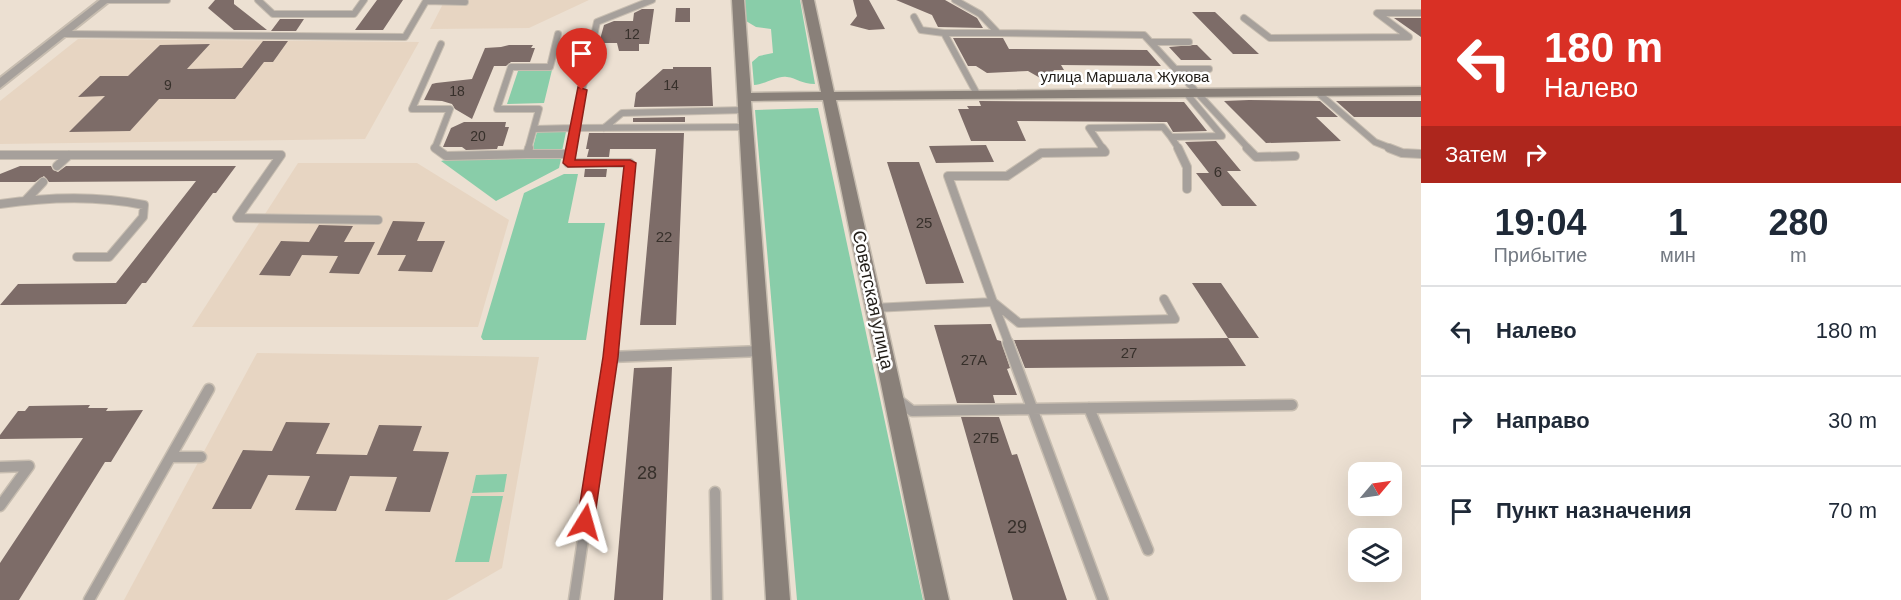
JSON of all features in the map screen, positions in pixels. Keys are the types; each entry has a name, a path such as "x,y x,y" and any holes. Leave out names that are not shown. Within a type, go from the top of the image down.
{"street":[{"path":"0,84 106,0"},
{"path":"738,0 778,600"},
{"name":"Советская улица","path":"808,0 937,600"},
{"name":"улица Маршала Жукова","path":"745,111 828,95 1421,91"}],"lane":[{"path":"106,0 167,0"},
{"path":"258,0 273,14 354,14 364,0"},
{"path":"574,600 610,357 630,163 568,163 593,32 597,22 652,0"},
{"path":"955,0 980,14 998,33"},
{"path":"64,34 405,37 426,2 465,2"},
{"path":"1244,18 1270,38 1409,37 1377,14 1421,14"},
{"path":"914,17 921,30 944,33 1144,34 1175,69 1222,136 1172,137"},
{"path":"944,33 977,94"},
{"path":"527,154 539,109 497,109 511,68 549,67 558,34"},
{"path":"1151,42 1190,42"},
{"path":"441,44 412,109 450,109 435,148 446,156 570,154"},
{"path":"1175,69 1209,69"},
{"path":"1317,92 1375,142 1402,153 1421,154"},
{"path":"1192,93 1256,157 1295,156"},
{"path":"603,128 622,113 745,111"},
{"path":"534,129 603,128 745,111"},
{"path":"1103,600 948,176 1007,176 1041,153 1105,152 1089,128 1163,127 1187,162 1189,171 1187,189"},
{"path":"0,155 280,155 237,218 378,220"},
{"path":"57,166 69,155"},
{"path":"26,200 43,182"},
{"path":"0,204 26,200 122,199 144,205 143,217 109,257 77,257"},
{"path":"874,308 993,302 1019,323 1175,319 1164,299"},
{"path":"610,357 762,351"},
{"path":"89,600 209,389"},
{"path":"893,396 912,411 1292,405"},
{"path":"1089,408 1148,550"},
{"path":"171,457 201,457"},
{"path":"0,467 30,466 0,506"},
{"path":"715,492 717,600"}],"shaded area":[{"path":"445,0 589,0 529,28 430,29"},
{"path":"78,39 419,42 365,139 0,144 0,101"},
{"path":"298,163 417,163 509,220 478,327 192,327"},
{"path":"257,353 539,357 502,568 447,600 124,600"}],"green space":[{"path":"745,0 800,0 815,84 783,77 754,85 752,62 759,56 773,53 771,29 756,27 746,21"},
{"path":"552,70 544,103 507,104 518,71"},
{"path":"818,108 923,600 797,600 755,110"},
{"path":"567,127 562,151 532,151 538,128"},
{"path":"465,156 530,156 530,159 561,159 559,168 496,201 441,161"},
{"path":"564,174 578,174 568,223 605,223 586,340 483,340 481,337 524,193"},
{"path":"507,474 504,492 472,493 476,475"},
{"path":"471,496 503,496 489,562 455,562"}],"building":[{"path":"215,0 234,0 234,4 267,30 234,30 208,8"},
{"path":"377,0 403,0 383,30 355,30"},
{"path":"853,0 869,0 885,29 869,30 850,25 857,16"},
{"path":"896,0 945,0 977,18 983,28 938,27 932,15"},
{"path":"676,8 690,8 690,22 675,22"},
{"path":"642,9 654,9 649,44 639,44 639,51 619,51 617,43 599,43 604,25 614,21 633,21 634,13"},
{"path":"1192,12 1215,12 1259,54 1233,54"},
{"path":"1394,18 1421,18 1421,37"},
{"path":"280,19 304,19 296,31 271,31"},
{"path":"953,38 1003,38 1009,49 1147,50 1161,66 1061,65 1064,70 1054,70 1051,75 1042,79 1028,71 987,73 976,66 968,66"},
{"path":"263,41 288,41 273,62 264,62 235,99 159,99 130,131 69,132 105,96 78,97 100,76 128,76 160,45 210,44 187,69 242,68"},
{"path":"533,45 531,48 535,48 530,62 511,62 506,66 494,66 472,119 455,109 452,104 424,100 432,84 472,79 485,48"},
{"path":"1197,45 1212,60 1181,60 1169,47"},
{"path":"673,67 711,67 713,106 634,107 636,93 663,69 673,69"},
{"path":"979,101 1184,102 1207,131 1173,132 1167,122 1017,121 1026,141 971,141 958,109 969,109 967,106 981,106"},
{"path":"1224,101 1320,101 1338,117 1316,117 1341,141 1266,143"},
{"path":"1336,101 1421,101 1421,117 1354,117"},
{"path":"685,117 685,122 633,122 633,118"},
{"path":"464,122 506,122 505,127 509,127 503,146 498,146 497,149 466,150 462,147 443,147 451,128"},
{"path":"589,133 684,133 676,325 640,325 656,149 610,149 609,157 587,157"},
{"path":"1216,141 1241,171 1227,171 1257,206 1222,206 1196,173 1209,173 1185,142"},
{"path":"986,145 994,162 936,163 929,146"},
{"path":"887,162 919,162 964,283 926,284"},
{"path":"20,166 51,166 58,172 66,166 236,166 146,283 142,283 126,304 0,305 18,284 116,283 196,181 49,182 44,176 35,182 0,182 0,174"},
{"path":"585,169 607,169 606,177 584,177"},
{"path":"393,221 425,222 417,241 445,241 432,272 398,271 406,255 377,255"},
{"path":"319,225 353,226 344,242 375,242 359,274 329,273 338,256 302,255 290,276 259,275 281,241 309,242"},
{"path":"1192,283 1221,283 1259,338 1228,338"},
{"path":"991,324 997,340 1001,341 1010,368 1007,369 1017,395 993,395 995,403 957,403 934,325"},
{"path":"1228,338 1246,366 1025,368 1014,340"},
{"path":"672,367 663,600 614,600 634,368"},
{"path":"90,405 88,408 108,408 106,411 143,410 111,462 105,462 19,600 0,600 0,563 83,438 0,439 0,435 18,411 25,411 29,406"},
{"path":"961,417 999,417 1012,455 1017,454 1067,600 1013,600"},
{"path":"286,422 330,423 316,454 367,455 379,425 422,426 413,451 449,452 430,512 385,511 397,477 350,476 336,511 295,510 310,476 268,475 251,509 212,509 243,450 272,451"}],"route":[{"path":"582,90 568,163 630,163 610,357 585,522"}]}
